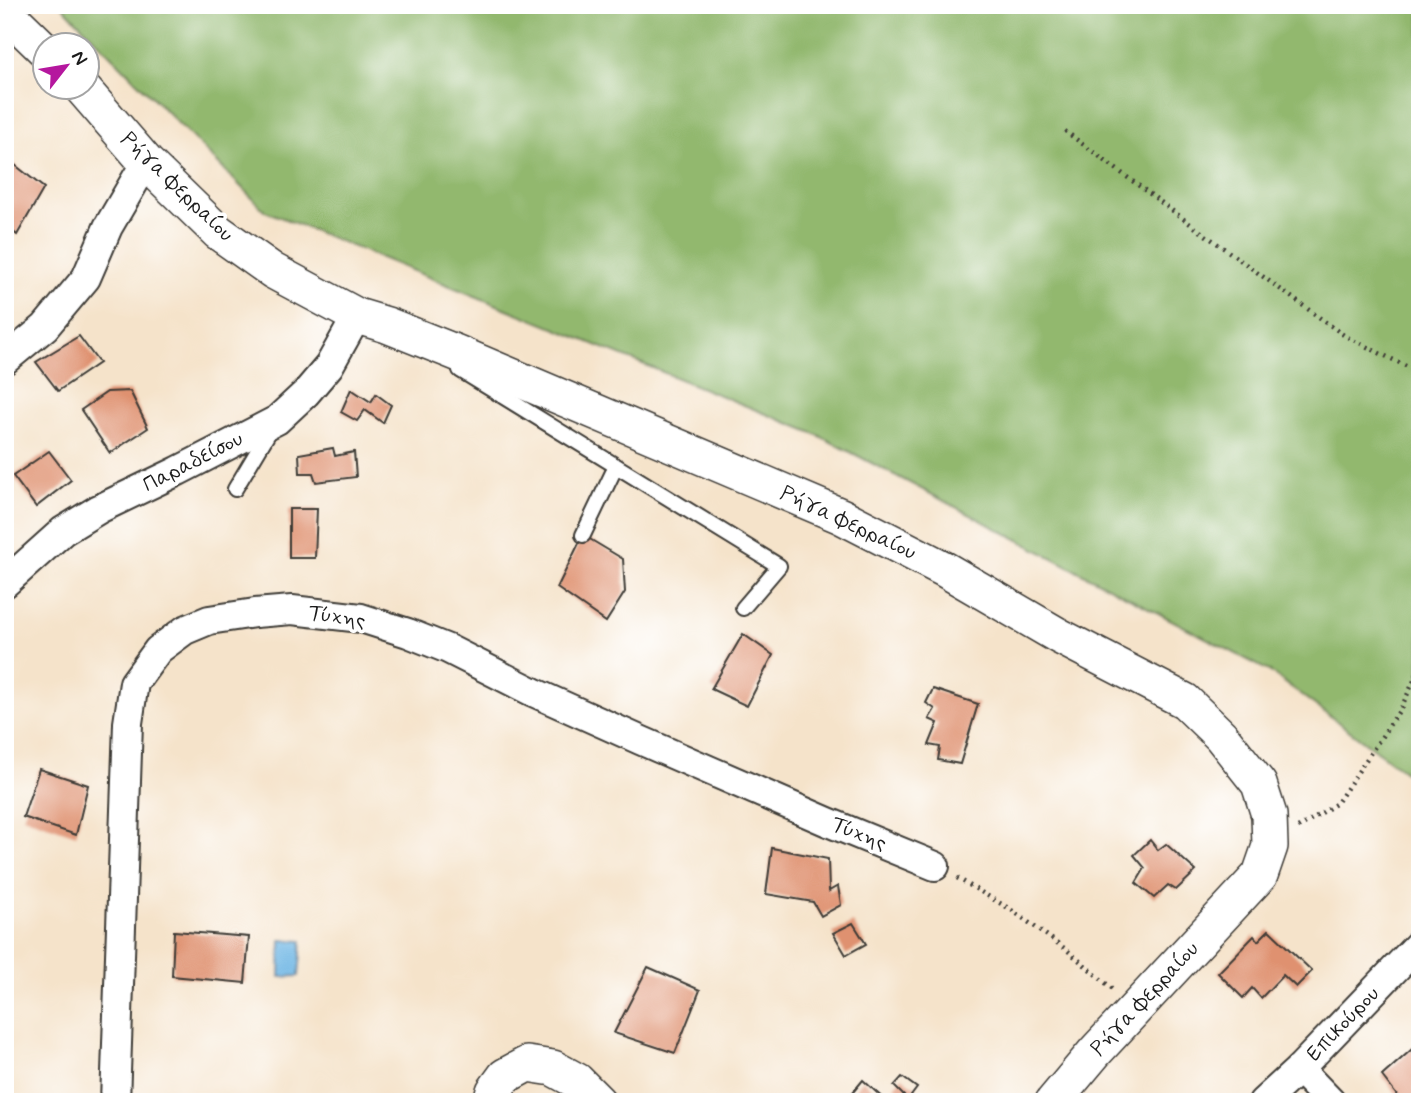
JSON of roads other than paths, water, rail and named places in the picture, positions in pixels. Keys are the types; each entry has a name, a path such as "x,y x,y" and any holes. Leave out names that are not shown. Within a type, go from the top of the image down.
{"street":[{"path":"5,15 32,37"},
{"name":"Ρήγα Φερραίου","path":"94,102 146,162 218,232 273,271 372,321 457,353 841,516 944,569 1059,636 1185,701 1221,736 1259,784 1269,815 1270,846 1260,875 1053,1102"},
{"path":"5,360 45,327 86,278 108,227 146,162"},
{"name":"Παραδείσου","path":"5,583 63,531 99,509 276,420 306,393 372,321"},
{"name":"Τύχης","path":"115,1102 128,723 134,683 158,650 185,631 209,620 292,610 361,618 408,633 448,649 533,692 935,866"},
{"name":"Επικούρου","path":"1262,1102 1299,1069 1420,943"},
{"path":"491,1102 494,1091 505,1076 527,1064 553,1068 578,1081 596,1101"},
{"path":"1299,1069 1331,1102"}],"lane":[{"path":"372,321 779,566 743,608"},
{"path":"234,489 276,420"},
{"path":"583,536 616,466"}],"water":[{"path":"281,940 302,941 299,976 280,977"}]}
